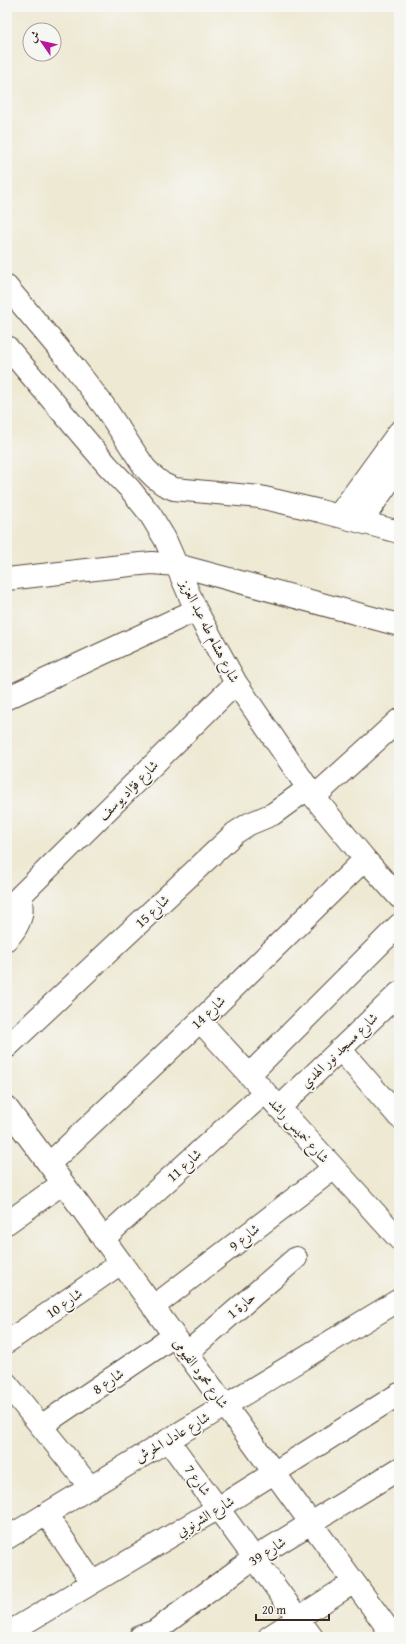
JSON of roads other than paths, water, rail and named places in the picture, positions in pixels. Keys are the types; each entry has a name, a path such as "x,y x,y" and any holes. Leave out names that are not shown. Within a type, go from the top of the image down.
{"street":[{"path":"7,287 76,368 104,406 145,468 154,478 163,484 174,489 260,497 399,532"},
{"name":"شارع هشام طه عبد العزيز","path":"7,347 150,514 165,539 196,610 236,683 310,793 399,897"},
{"path":"338,516 399,432"},
{"path":"361,522 399,467"},
{"path":"7,579 152,563 177,565 399,625"},
{"path":"7,698 196,610"},
{"name":"شارع فؤاد يوسف","path":"7,939 21,922 22,911 14,903 236,683"},
{"name":"شارع 15","path":"7,1047 236,833 249,824 273,814 310,793 399,720"},
{"name":"شارع 14","path":"49,1164 200,1021 365,859"},
{"path":"249,1075 399,925"},
{"name":"شارع مسجد نور الهدي","path":"279,1108 399,993"},
{"name":"شارع خميس راشد","path":"200,1021 334,1168 395,1226"},
{"path":"340,1049 399,1118"},
{"name":"شارع 11","path":"104,1239 265,1092"},
{"name":"شارع محمود الفيومى","path":"7,1108 394,1637"},
{"name":"شارع 9","path":"153,1307 334,1168"},
{"path":"7,1224 63,1183"},
{"name":"حارة 1","path":"180,1344 296,1258"},
{"name":"شارع 10","path":"7,1342 121,1263"},
{"name":"شارع عادل الحرش","path":"7,1538 399,1300"},
{"name":"شارع 8","path":"41,1426 180,1344"},
{"path":"7,1384 90,1487"},
{"name":"شارع الشرنوبي","path":"7,1632 18,1627 218,1508 399,1394"},
{"name":"شارع 7","path":"168,1440 312,1637"},
{"name":"شارع 39","path":"140,1637 155,1631 254,1558 311,1523 396,1478"},
{"path":"46,1514 92,1582"},
{"path":"269,1637 354,1582"}]}
